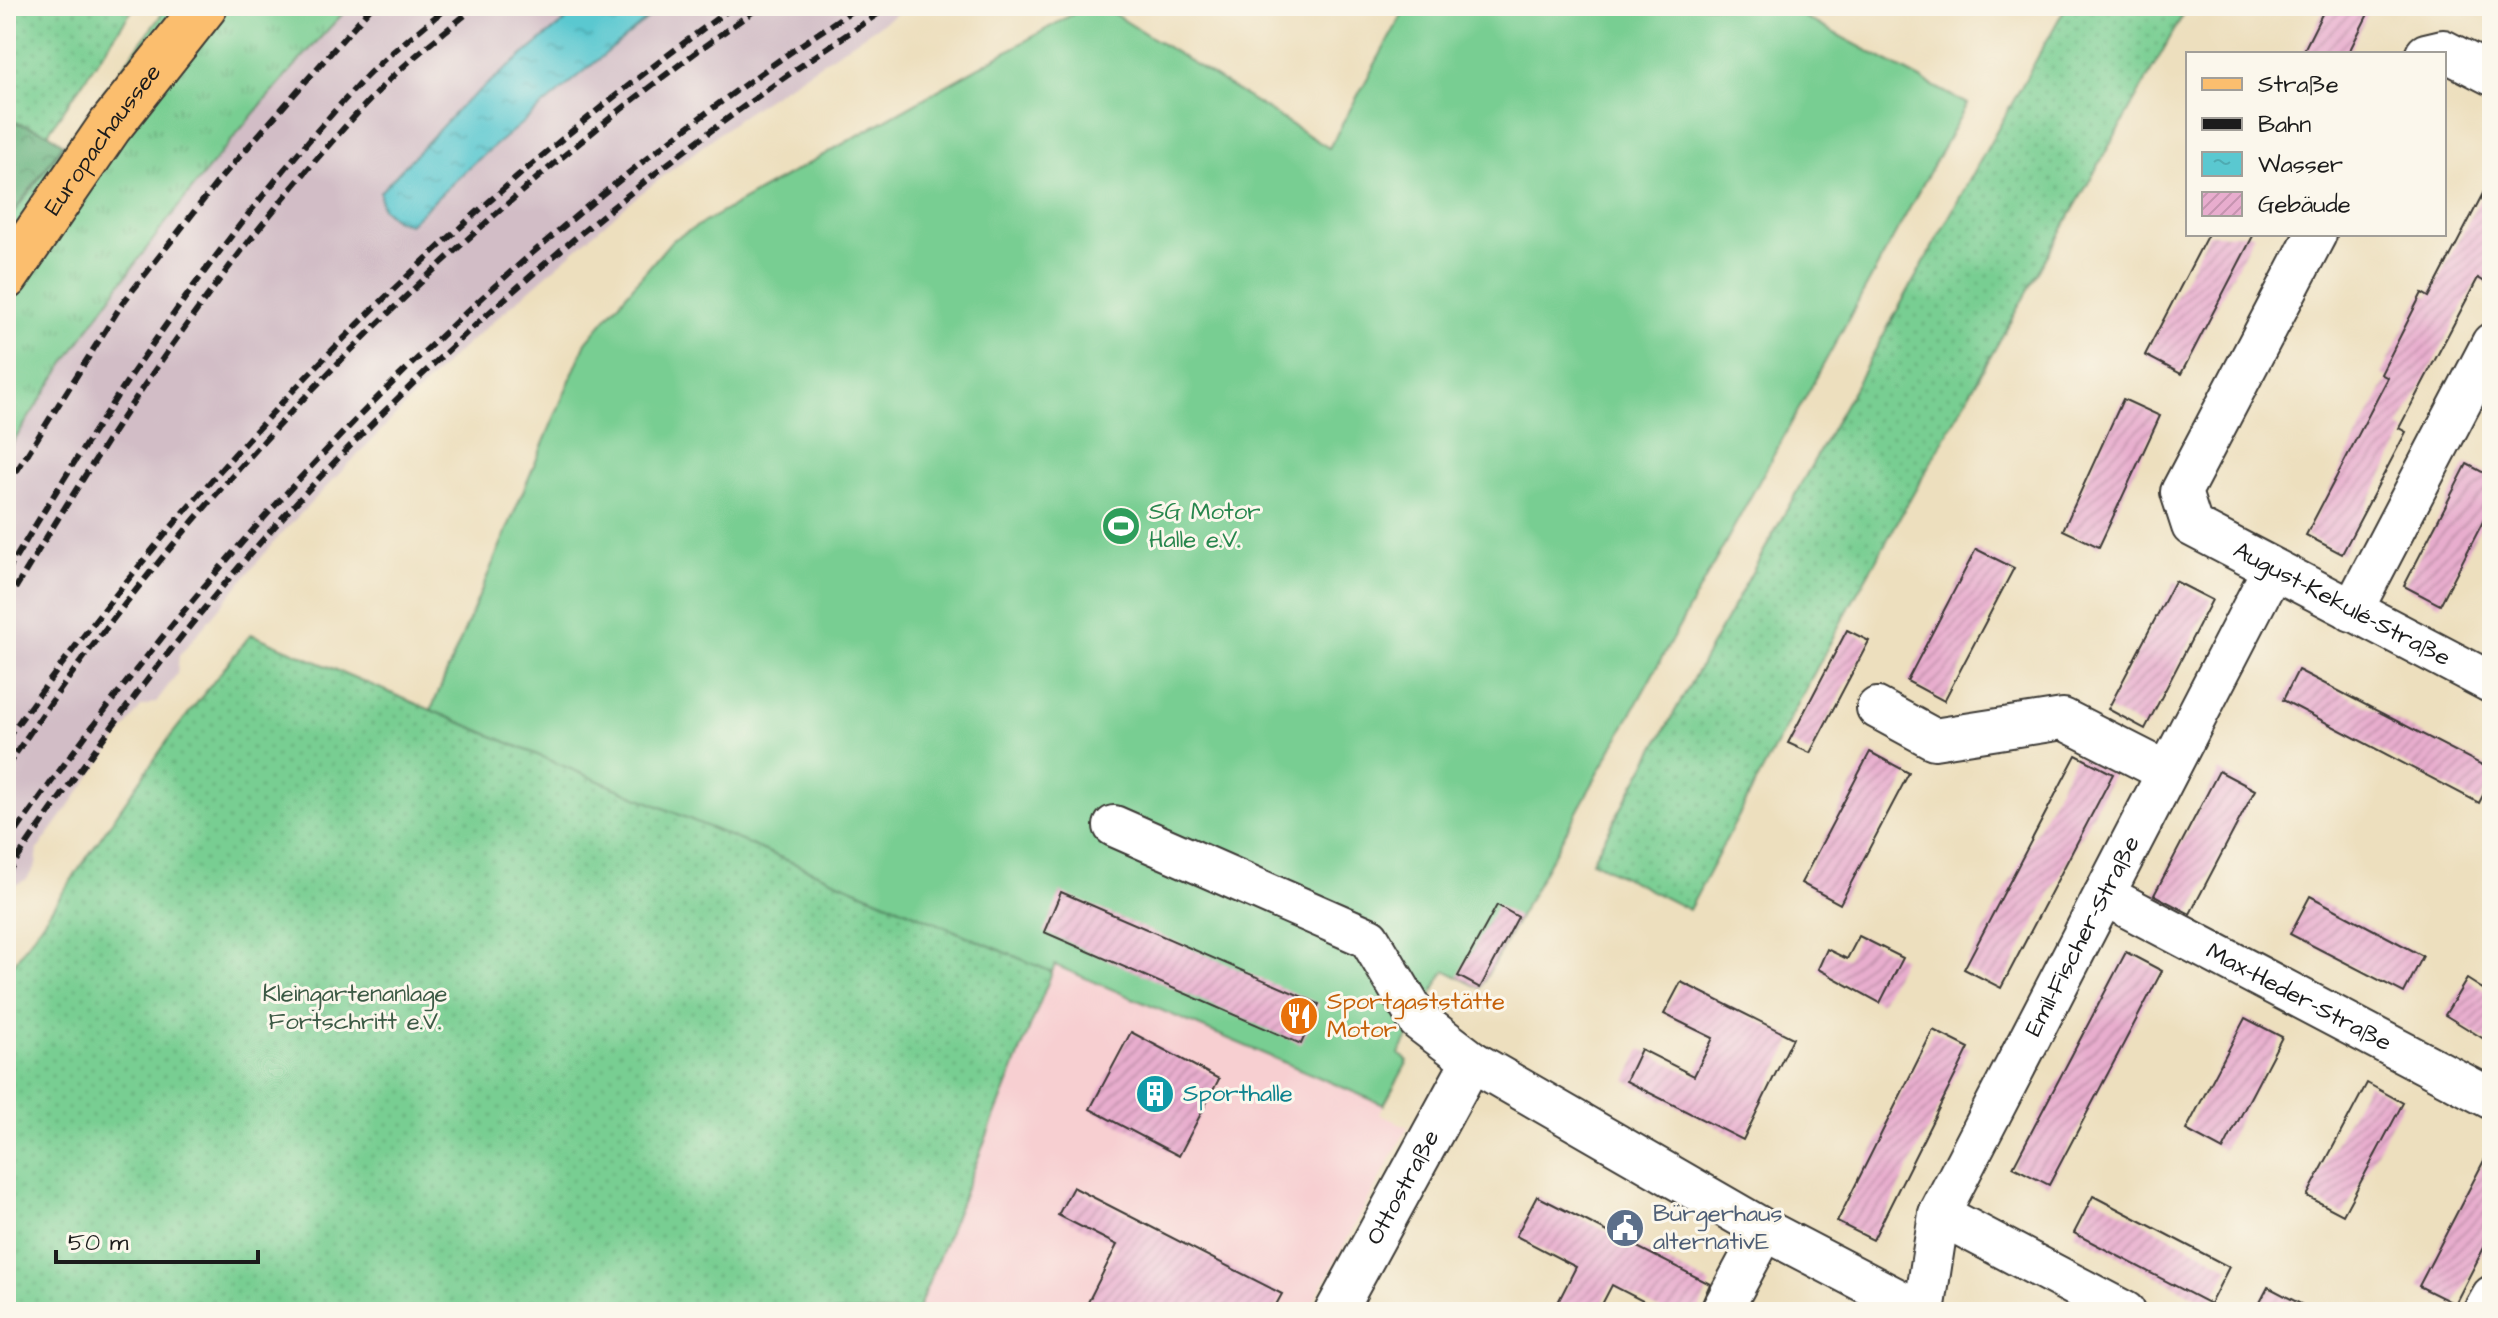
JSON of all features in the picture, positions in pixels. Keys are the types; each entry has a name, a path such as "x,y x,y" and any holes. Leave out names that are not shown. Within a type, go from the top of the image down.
{"main road":[{"name":"Europachaussee","path":"6,277 110,126 205,6"}],"street":[{"path":"2446,56 2492,75"},
{"name":"August-Kekulé-Straße","path":"2315,236 2181,492 2192,526 2492,683"},
{"path":"2352,611 2492,343"},
{"name":"Emil-Fischer-Straße","path":"1923,1312 1939,1214 2272,570"},
{"path":"1877,708 1934,739 2063,719 2167,772"},
{"path":"1114,826 1369,938 1418,1020 1472,1061 1765,1230 1923,1312"},
{"name":"Max-Heder-Straße","path":"2104,895 2492,1099"},
{"name":"Ottostraße","path":"1335,1312 1472,1061"},
{"path":"1939,1214 2125,1312"},
{"path":"1721,1312 1765,1230"},
{"path":"2483,1312 2492,1296"}],"shaded area":[{"path":"350,6 583,6 462,105 381,192 409,224 474,163 663,6 908,6 743,115 631,201 449,360 281,534 179,656 177,674 156,702 141,707 38,849 36,865 27,879 13,886 6,897 6,453 66,357 212,160 281,78"},
{"path":"1055,965 1384,1105 1379,1114 1408,1127 1308,1312 917,1312"}],"green space":[{"path":"6,6 135,6 48,133 6,119"},
{"path":"168,6 187,6 6,250 6,223"},
{"path":"224,6 350,6 255,112 167,221 84,335 6,453 6,301 58,225"},
{"name":"SG Motor Halle e.V.","path":"1087,6 1101,6 1329,148 1407,6 1784,6 1967,104 1480,988 1445,970 1399,1054 1408,1061 1384,1105 1055,965 1052,972 431,710 586,342 671,241"},
{"path":"2066,6 2188,6 1841,622 1689,910 1592,861"},
{"path":"6,119 48,133 63,144 6,223"},
{"name":"Kleingartenanlage Fortschritt e.V.","path":"251,634 1052,972 917,1312 6,1312 6,975 170,737"}],"water":[{"path":"583,6 663,6 474,163 409,224 395,219 381,207 380,192 462,105"}],"building":[{"path":"2326,6 2372,6 2349,52 2303,52"},
{"path":"2492,176 2492,268 2485,282 2478,278 2399,428 2406,432 2342,554 2306,535 2388,378 2381,374 2422,293 2429,297"},
{"path":"2207,236 2253,236 2181,374 2145,355"},
{"path":"2123,399 2160,416 2099,547 2063,530"},
{"path":"2467,464 2492,477 2492,504 2440,605 2404,586"},
{"path":"1976,549 2014,568 1944,701 1907,681"},
{"path":"2175,581 2212,600 2145,729 2108,709"},
{"path":"1847,630 1869,641 1810,753 1788,743"},
{"path":"2298,670 2492,770 2492,778 2479,803 2283,700"},
{"path":"1870,752 1909,773 1840,904 1801,883"},
{"path":"2076,755 2113,774 2001,988 1964,969"},
{"path":"2219,771 2255,790 2190,914 2154,895"},
{"path":"1061,892 1319,1004 1301,1044 1044,932"},
{"path":"2310,896 2423,956 2404,993 2290,934"},
{"path":"1497,905 1518,917 1480,988 1458,976"},
{"path":"1859,936 1903,958 1880,1003 1818,969 1827,949 1847,959"},
{"path":"2126,952 2162,971 2049,1185 2013,1167"},
{"path":"2467,979 2492,995 2492,1044 2445,1015"},
{"path":"1681,982 1793,1038 1743,1140 1626,1081 1641,1049 1694,1076 1713,1038 1664,1014"},
{"path":"2245,1018 2282,1037 2223,1150 2186,1130"},
{"path":"1933,1030 1969,1048 1873,1240 1837,1222"},
{"name":"Sporthalle","path":"1131,1032 1219,1079 1179,1156 1090,1109"},
{"path":"2367,1083 2403,1103 2343,1215 2307,1196"},
{"path":"2492,1145 2492,1232 2455,1304 2419,1286"},
{"path":"1073,1187 1282,1294 1272,1312 1083,1312 1117,1245 1058,1215"},
{"path":"1537,1196 1710,1284 1698,1312 1664,1312 1612,1285 1598,1312 1553,1312 1576,1267 1516,1236"},
{"path":"2093,1196 2229,1267 2210,1304 2074,1233"},
{"path":"2268,1287 2316,1312 2255,1312"}],"railway":[{"path":"6,488 122,304 219,180 372,6"},
{"path":"6,574 127,381 215,257 310,139 361,82 448,6"},
{"path":"6,604 134,400 227,269 329,145 384,85 476,6"},
{"path":"6,740 167,532 252,435 340,343 431,254 527,169 628,86 734,6"},
{"path":"6,768 81,661 164,555 254,452 349,352 448,257 550,167 655,83 761,6"},
{"path":"6,846 96,722 190,604 288,491 391,384 500,282 614,185 733,93 859,6"},
{"path":"6,875 118,718 197,617 281,519 390,406 456,343 594,222 739,110 890,6"}],"place":[{"name":"SG Motor Halle e.V.","path":"1121,526"},
{"name":"Sportgaststätte Motor","path":"1299,1016"},
{"name":"Sporthalle","path":"1155,1094"},
{"name":"Bürgerhaus alternativE","path":"1625,1228"}]}
